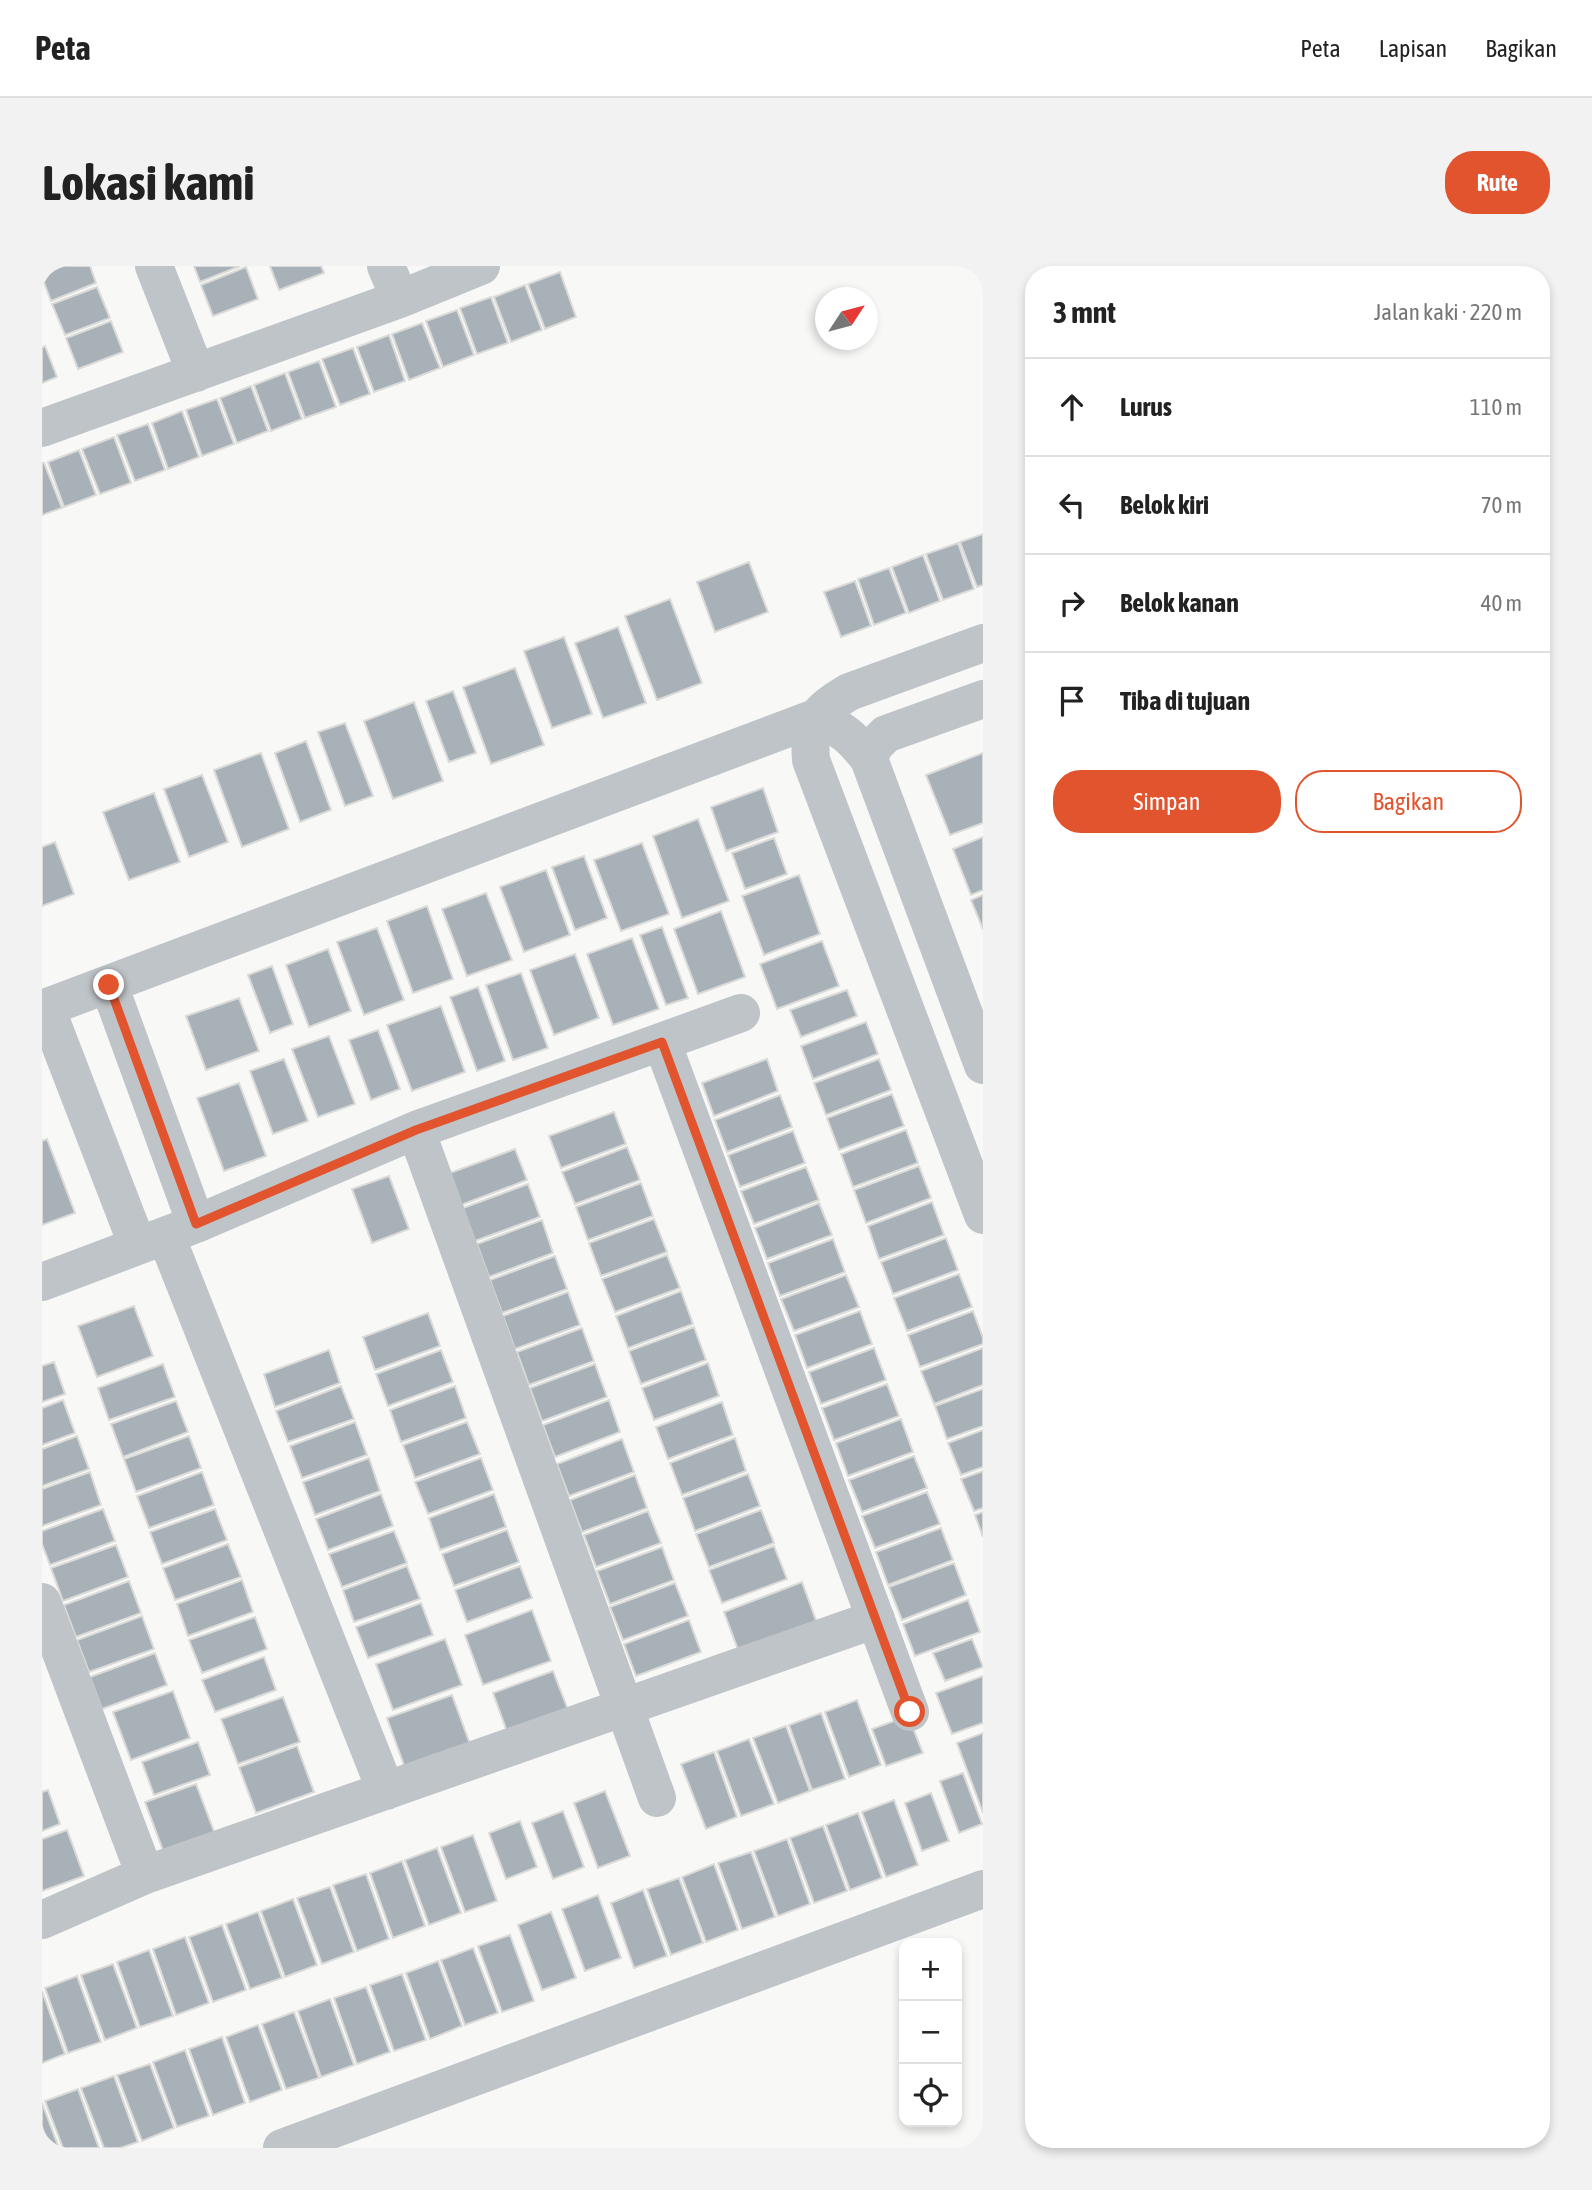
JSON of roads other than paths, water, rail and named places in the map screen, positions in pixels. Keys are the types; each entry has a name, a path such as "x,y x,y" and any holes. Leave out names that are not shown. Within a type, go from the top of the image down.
{"street":[{"path":"154,266 196,373"},
{"path":"42,428 196,373 393,283 481,266"},
{"path":"983,643 849,692 831,702 816,718 809,735 811,760 983,1215"},
{"path":"869,759 874,746 886,734 983,699"},
{"path":"386,1791 166,1235 44,1008 816,718 837,726 853,738 869,759 978,1051 923,1055"},
{"path":"109,985 166,1235"},
{"path":"42,1282 166,1235 416,1130 741,1013"},
{"path":"662,1042 910,1712"},
{"path":"416,1130 657,1798"},
{"path":"42,1602 145,1875"},
{"path":"42,1920 145,1875 876,1619"},
{"path":"282,2148 983,1889"}]}
